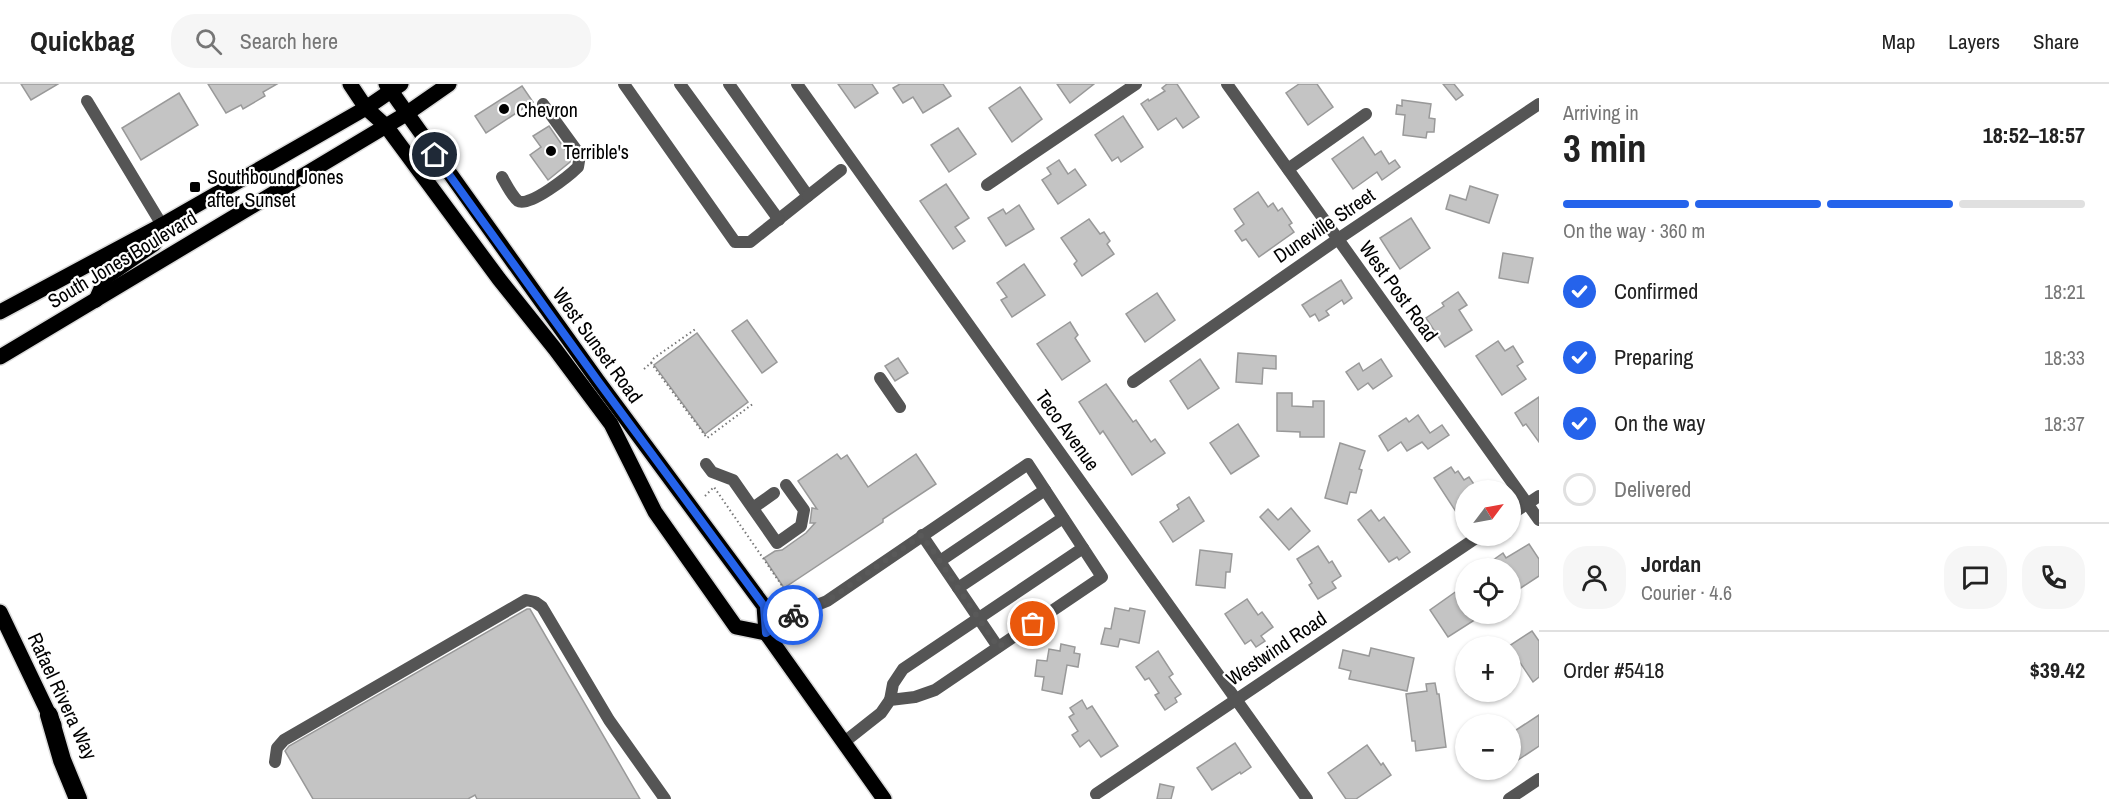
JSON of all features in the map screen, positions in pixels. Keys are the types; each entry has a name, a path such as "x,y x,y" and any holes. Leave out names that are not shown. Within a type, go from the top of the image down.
{"highway":[{"path":"49,715 62,760 78,799"}],"main road":[{"name":"West Sunset Road","path":"350,84 366,108 386,126 499,279 612,424 655,512 736,627 766,633"},
{"name":"South Jones Boulevard","path":"0,357 406,114 449,84"},
{"name":"West Sunset Road","path":"393,86 406,114 598,381 764,606 766,633 884,799"},
{"name":"South Jones Boulevard","path":"0,312 162,225 366,108 393,86"},
{"path":"96,300 106,277 154,244 162,225"},
{"name":"Rafael Rivera Way","path":"0,612 87,799"}],"street":[{"path":"624,84 735,242 750,242 841,170"},
{"path":"680,84 778,220"},
{"path":"729,84 808,196"},
{"name":"Teco Avenue","path":"797,84 1307,799"},
{"path":"987,185 1136,84"},
{"name":"West Post Road","path":"1227,84 1539,520"},
{"path":"87,101 162,225"},
{"path":"502,177 518,200 523,202 542,195 579,167 580,155 543,104"},
{"name":"Duneville Street","path":"1133,382 1338,239 1539,104"},
{"path":"1288,170 1366,114"},
{"path":"880,378 900,407"},
{"path":"706,464 712,472 733,480 777,543 801,526 804,510 786,485"},
{"path":"766,633 792,615 827,601 1028,464 1102,577 935,690 915,697 890,700"},
{"path":"940,561 1045,490"},
{"path":"753,508 774,493"},
{"path":"1521,508 1539,496"},
{"path":"958,588 1063,518"},
{"path":"922,535 998,647"},
{"name":"Westwind Road","path":"1096,794 1464,546"},
{"path":"843,743 881,713 890,700 893,684 903,669 1083,548"},
{"path":"274,762 277,748 284,740 526,600 542,607 609,720 664,799"},
{"path":"1509,799 1523,795 1539,779"}],"path":[{"path":"644,369 654,358 697,328"},
{"path":"651,363 706,438 754,403"},
{"path":"705,496 714,487 788,593"}],"building":[{"path":"21,84 58,84 31,100"},
{"path":"208,84 277,84 263,92 265,96 243,109 241,105 226,113"},
{"path":"838,84 872,84 878,93 855,108"},
{"path":"900,84 943,84 951,96 923,113 913,97 903,103 893,88"},
{"path":"1057,84 1094,84 1070,103"},
{"path":"1167,84 1177,84 1199,117 1183,128 1176,118 1158,130 1141,104 1165,91 1162,88"},
{"path":"1299,84 1317,84 1333,107 1308,125 1286,93"},
{"path":"1443,84 1454,84 1463,95 1456,100"},
{"name":"Chevron","path":"522,86 533,102 486,133 475,116"},
{"path":"1020,87 1042,119 1012,142 989,108"},
{"path":"179,93 198,125 141,160 122,128"},
{"path":"1402,100 1431,104 1429,118 1435,119 1434,132 1427,132 1426,138 1403,135 1405,115 1396,114 1397,105 1402,106"},
{"path":"1123,116 1143,147 1121,162 1118,157 1112,161 1095,135"},
{"name":"Terrible's","path":"549,126 571,158 570,162 548,180 530,155 541,147 533,136"},
{"path":"958,128 976,154 949,172 931,145"},
{"path":"1363,137 1375,155 1381,151 1389,164 1395,160 1400,167 1382,180 1377,172 1353,189 1332,159"},
{"path":"1059,160 1068,174 1075,169 1086,185 1058,204 1042,180 1051,174 1047,168"},
{"path":"946,184 969,218 955,227 965,241 953,249 920,201"},
{"path":"1470,186 1498,195 1489,223 1446,209 1450,195 1466,200"},
{"path":"1258,192 1268,207 1273,203 1278,211 1282,208 1292,223 1289,225 1294,232 1259,257 1246,239 1242,241 1235,231 1244,224 1234,209"},
{"path":"1019,205 1034,229 1006,246 988,218 1003,209 1006,214"},
{"path":"1411,218 1430,248 1400,269 1380,238"},
{"path":"1089,219 1100,234 1104,232 1110,241 1107,244 1114,254 1082,276 1074,264 1077,261 1061,238"},
{"path":"1503,253 1533,258 1528,283 1499,278"},
{"path":"1024,264 1045,295 1012,317 1001,300 1007,297 997,283"},
{"path":"1341,280 1352,298 1344,304 1342,300 1326,311 1329,315 1319,321 1315,314 1310,317 1302,305"},
{"path":"1458,292 1467,305 1459,310 1472,330 1445,347 1426,318 1444,306 1442,303"},
{"path":"1157,293 1175,320 1145,342 1126,314"},
{"path":"747,320 777,362 762,373 732,331"},
{"path":"1070,322 1078,335 1075,338 1090,361 1062,380 1037,344"},
{"path":"697,333 748,402 705,434 654,365"},
{"path":"1498,341 1505,351 1513,346 1523,362 1517,366 1526,379 1502,395 1476,356"},
{"path":"1238,353 1276,356 1276,369 1263,368 1262,384 1236,382"},
{"path":"898,358 908,373 895,381 885,366"},
{"path":"1200,359 1219,388 1188,409 1170,381"},
{"path":"1381,359 1392,376 1373,389 1368,383 1358,390 1346,372 1359,363 1363,371"},
{"path":"1106,384 1133,422 1136,420 1151,442 1155,439 1165,453 1132,475 1103,431 1100,434 1079,402"},
{"path":"1277,393 1292,393 1292,406 1313,407 1313,401 1324,401 1324,437 1300,437 1300,432 1277,431"},
{"path":"1539,397 1539,442 1526,424 1523,426 1515,413"},
{"path":"1418,415 1430,433 1442,425 1449,435 1428,449 1422,442 1407,451 1401,442 1388,451 1379,436 1406,418 1409,422"},
{"path":"1238,424 1259,456 1231,474 1210,443"},
{"path":"1340,443 1365,451 1359,469 1362,470 1356,493 1350,492 1347,504 1325,498"},
{"path":"837,454 841,459 847,455 868,487 916,454 936,484 784,588 764,558 775,551 782,550 806,533 815,523 810,523 812,508 817,509 798,481"},
{"path":"1451,467 1455,473 1458,471 1464,480 1455,480 1455,510 1434,478"},
{"path":"1189,497 1204,521 1173,542 1160,522 1179,509 1177,505"},
{"path":"1291,508 1310,531 1289,550 1260,517 1268,509 1278,520"},
{"path":"1371,510 1379,521 1384,517 1410,552 1399,560 1397,557 1389,562 1358,520"},
{"path":"1529,544 1539,559 1539,576 1521,588 1521,558 1506,558"},
{"path":"1318,546 1329,563 1332,561 1341,576 1332,582 1336,588 1318,599 1309,585 1312,583 1297,559"},
{"path":"1200,550 1232,554 1230,572 1226,572 1225,588 1196,585"},
{"path":"1503,553 1506,558 1496,558"},
{"path":"1455,592 1455,624 1468,624 1448,637 1430,610"},
{"path":"1247,599 1258,615 1262,612 1273,627 1261,636 1265,641 1256,647 1251,640 1245,644 1225,614"},
{"path":"1115,608 1145,611 1139,643 1120,639 1118,647 1101,644 1105,628 1111,629"},
{"path":"530,609 640,799 477,799 475,795 468,799 313,799 285,751 289,746"},
{"path":"1532,631 1539,641 1539,677 1533,682 1521,664 1521,638"},
{"path":"1061,644 1075,647 1074,653 1080,654 1078,667 1067,665 1062,694 1042,690 1044,677 1035,676 1037,660 1047,661 1049,649 1060,651"},
{"path":"1371,648 1414,658 1407,691 1349,679 1351,671 1339,668 1343,650 1369,656"},
{"path":"1158,651 1173,674 1169,677 1181,694 1175,698 1177,702 1165,710 1155,695 1159,693 1149,678 1145,680 1136,667"},
{"path":"1435,683 1437,694 1439,694 1446,747 1416,751 1415,741 1412,741 1406,694 1427,691 1426,684"},
{"path":"1082,700 1087,709 1092,706 1118,746 1101,757 1089,740 1080,747 1072,735 1078,731 1069,717 1074,714 1070,708"},
{"path":"1539,715 1539,746 1521,758 1521,727"},
{"path":"1235,743 1251,767 1212,790 1197,768"},
{"path":"1367,745 1391,775 1356,799 1346,799 1328,773"},
{"path":"1160,784 1174,787 1171,799 1157,799"}],"way so far":[{"path":"793,615 827,601 922,535 998,647 1033,624"}],"place":[{"name":"Chevron","path":"504,109"},
{"name":"Terrible's","path":"551,151"},
{"name":"Southbound Jones after Sunset","path":"195,187"}],"route":[{"path":"435,155 764,606 766,633 793,615"}]}
